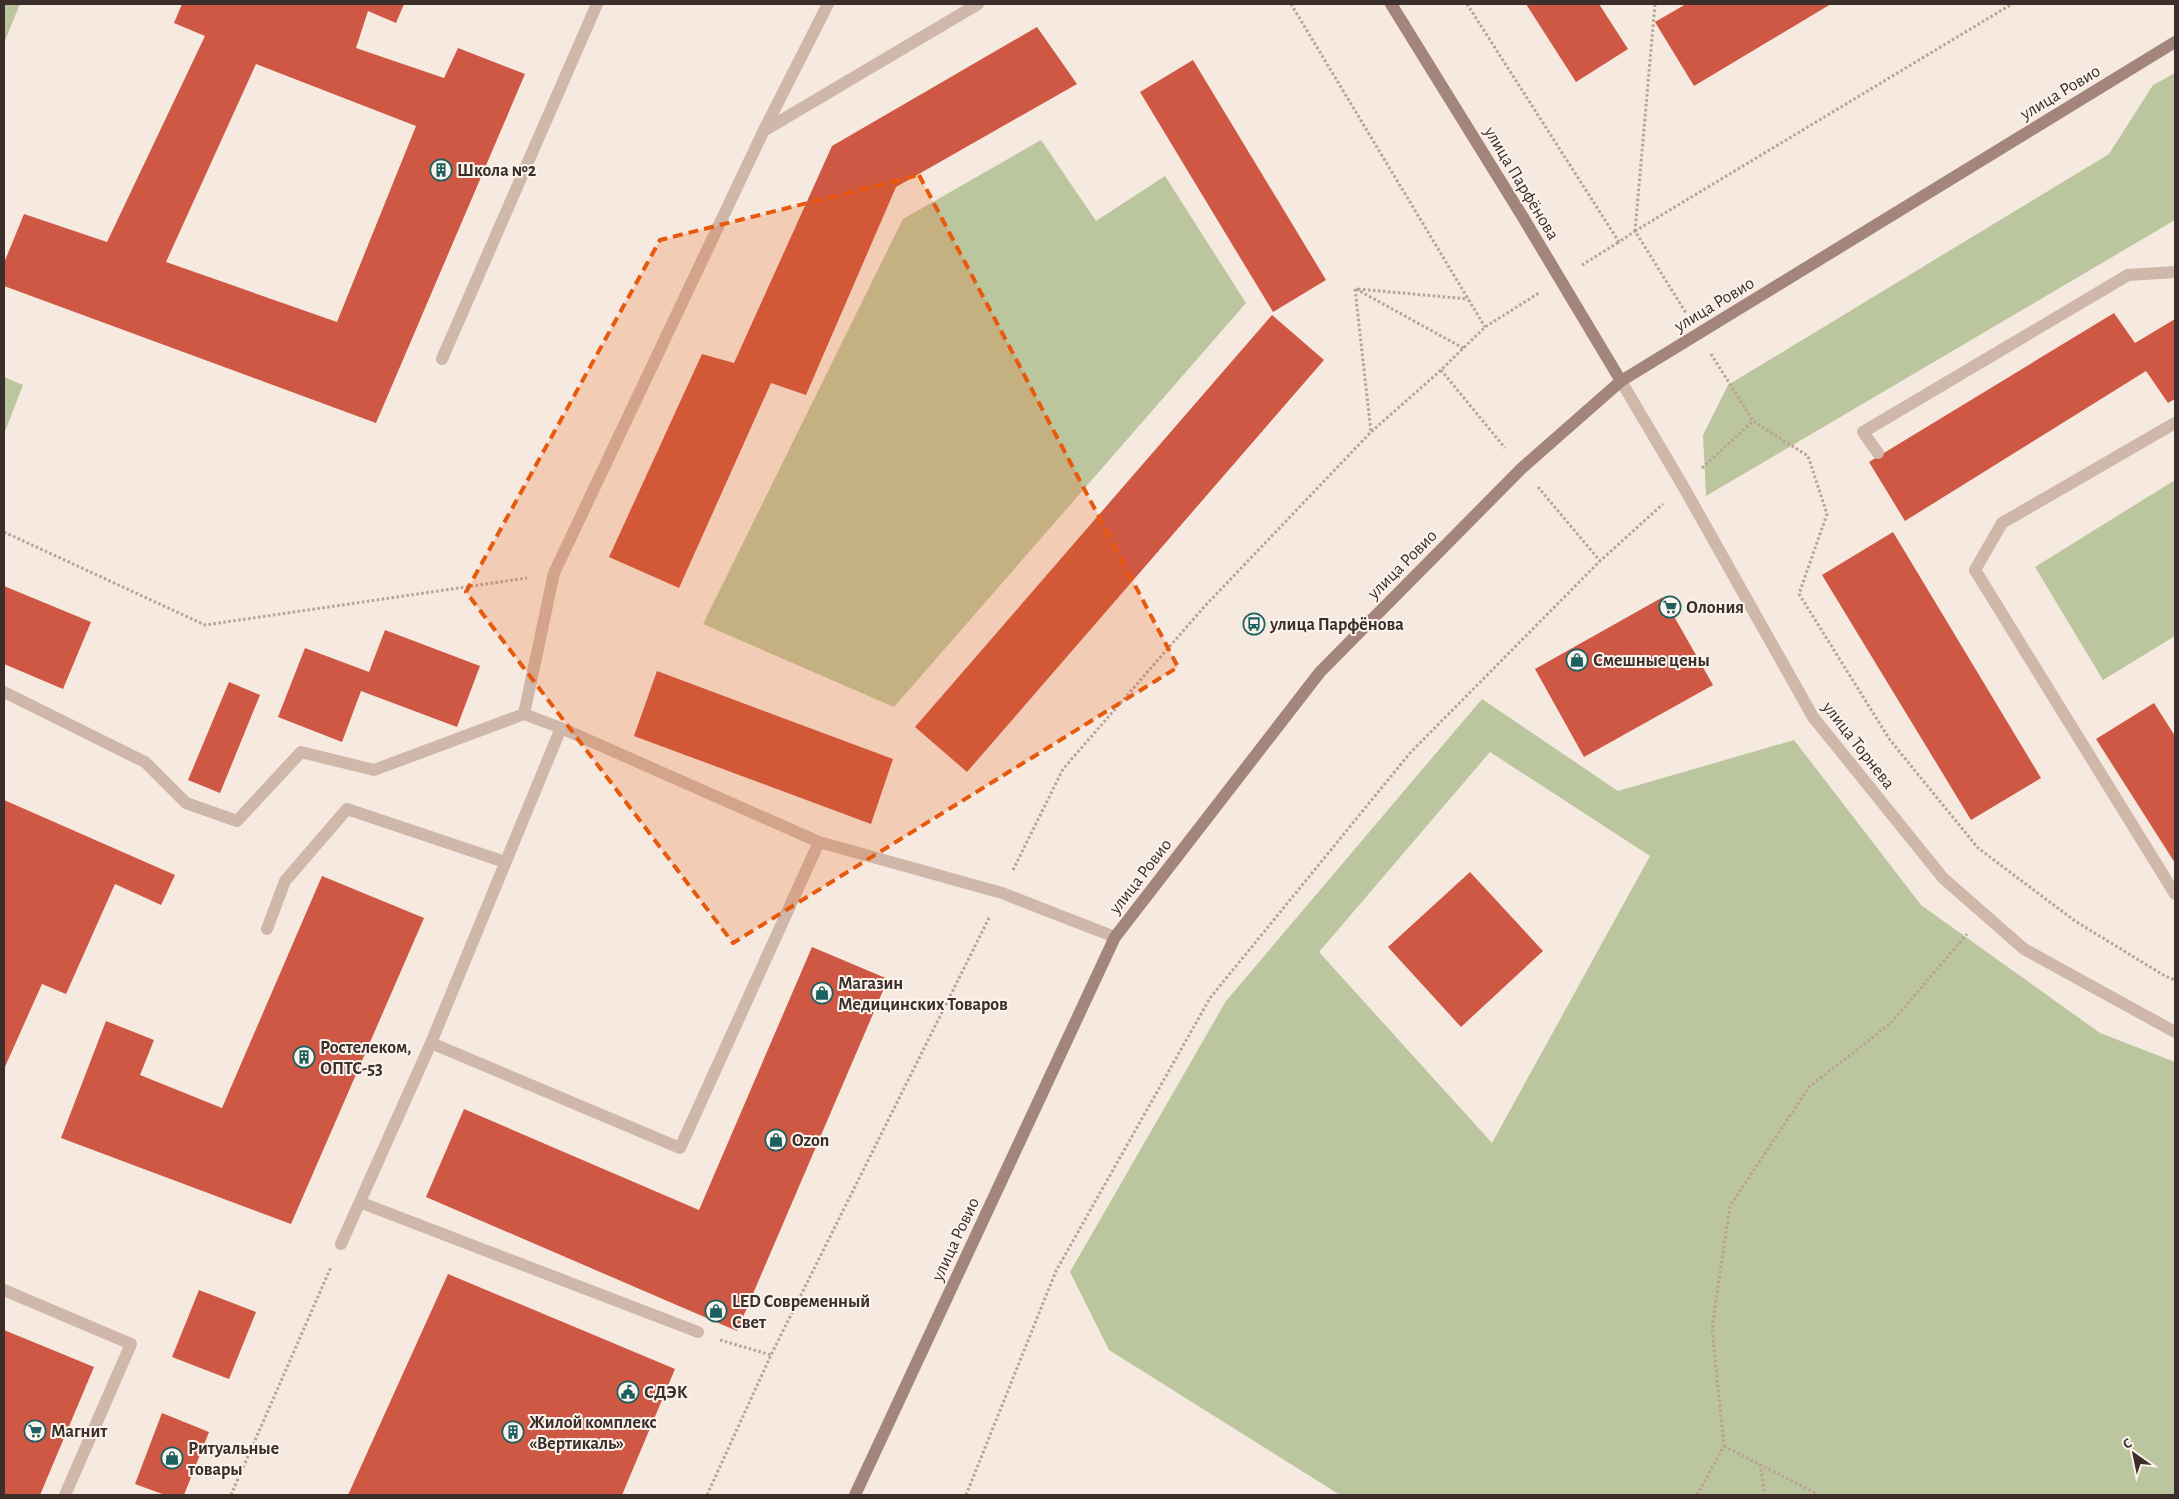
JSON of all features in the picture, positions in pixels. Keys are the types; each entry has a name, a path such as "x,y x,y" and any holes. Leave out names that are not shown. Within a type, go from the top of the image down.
{"main road":[{"name":"улица Парфёнова","path":"1391,4 1521,214 1620,381"},
{"name":"улица Ровио","path":"855,1495 1115,937 1320,672 1522,468 1620,381 2175,42"}],"street":[{"path":"442,359 597,4"},
{"path":"524,714 554,573 764,130 828,4"},
{"path":"764,130 978,4"},
{"path":"1878,453 1862,432 2128,275 2175,272"},
{"name":"улица Торнева","path":"1620,381 1683,486 1813,717 1942,878 2024,949 2175,1032"},
{"path":"2175,423 2002,523 1975,570 2175,894"},
{"path":"4,692 145,762 186,803 237,821 301,752 374,770 524,714 561,728 818,842 1002,893 1115,937"},
{"path":"342,1244 362,1203 431,1043 561,728"},
{"path":"267,929 285,881 347,809 505,862"},
{"path":"431,1043 680,1148 818,842"},
{"path":"362,1203 698,1332"},
{"path":"4,1290 131,1344 65,1495"}],"path":[{"path":"707,1495 771,1355 1063,769 1204,607 1371,432 1485,327 1291,4"},
{"path":"1468,4 1619,242 2012,4"},
{"path":"1655,4 1635,232 1753,421 1808,456 1827,514 1799,594 1890,740 1978,848 2075,921 2165,976 2175,980"},
{"path":"1355,289 1468,299"},
{"path":"1355,289 1463,348"},
{"path":"1355,289 1371,432"},
{"path":"966,1495 1056,1271 1210,998 1410,753 1600,562 1753,421"},
{"path":"4,532 204,625 554,573"},
{"path":"1697,1495 1724,1446 1712,1328 1730,1206 1810,1088 1892,1023 1984,914"},
{"path":"231,1495 342,1244"},
{"path":"698,1332 771,1355"},
{"path":"1724,1446 1820,1495"},
{"path":"1760,1464 1765,1495"}],"highlighted area":[{"path":"919,175 1178,667 733,943 466,592 660,240"}],"green space":[{"path":"4,4 20,4 4,43"},
{"path":"2175,73 2175,220 1706,496 1703,435 1728,385 2109,154 2153,85"},
{"path":"1041,140 1096,221 1165,176 1246,303 894,707 703,624 903,219"},
{"path":"4,377 23,385 4,434"},
{"path":"2175,480 2175,636 2103,680 2035,567"},
{"path":"1482,699 1618,791 1794,740 1921,905 2100,1033 2175,1062 2175,1495 1340,1495 1109,1350 1070,1272 1226,1001","holes":["1490,752 1650,856 1492,1143 1319,952"]}],"building":[{"name":"Школа №2","path":"182,4 404,4 396,23 368,11 356,48 444,78 458,48 525,74 376,423 4,286 4,263 24,214 107,242 205,36 174,23","holes":["256,64 416,126 337,322 166,262"]},
{"path":"1526,4 1599,4 1628,49 1576,82"},
{"path":"1686,4 1831,4 1694,86 1655,22"},
{"path":"1037,27 1077,84 896,187 806,395 771,383 679,588 609,557 702,354 734,363 832,146"},
{"path":"1193,60 1326,280 1273,312 1140,92"},
{"path":"2114,313 2135,343 2175,319 2175,399 2168,403 2146,371 1905,521 1869,462"},
{"path":"1272,315 1324,360 967,772 915,727"},
{"path":"1893,532 2041,778 1971,820 1822,575"},
{"path":"4,586 91,622 63,689 4,664"},
{"path":"1663,597 1713,685 1584,757 1535,669"},
{"path":"385,630 480,666 457,727 361,691 342,742 278,717 305,648 369,672"},
{"path":"657,671 893,759 871,824 634,736"},
{"path":"229,682 260,695 220,793 188,780"},
{"path":"2154,703 2175,736 2175,863 2096,739"},
{"path":"4,800 175,875 161,905 115,884 66,994 42,984 4,1069"},
{"path":"1470,872 1543,951 1461,1027 1388,947"},
{"name":"Ростелеком, ОПТС-53","path":"322,876 424,918 291,1224 61,1138 106,1021 154,1040 140,1075 222,1108"},
{"path":"812,947 888,979 737,1331 426,1197 464,1109 699,1210"},
{"name":"Жилой комплекс «Вертикаль»","path":"448,1274 675,1369 622,1495 348,1495"},
{"path":"199,1290 256,1312 229,1379 172,1357"},
{"name":"Магнит","path":"4,1330 94,1367 40,1495 4,1495"},
{"name":"Ритуальные товары","path":"162,1413 209,1432 184,1495 165,1495 135,1484"}],"place":[{"name":"Школа №2","path":"441,170"},
{"name":"Олония","path":"1670,607"},
{"name":"улица Парфёнова","path":"1254,624"},
{"name":"Смешные цены","path":"1577,660"},
{"name":"Магазин Медицинских Товаров","path":"822,993"},
{"name":"Ростелеком, ОПТС-53","path":"304,1057"},
{"name":"Ozon","path":"776,1140"},
{"name":"LED Современный Свет","path":"716,1311"},
{"name":"СДЭК","path":"628,1392"},
{"name":"Магнит","path":"35,1431"},
{"name":"Жилой комплекс «Вертикаль»","path":"513,1432"},
{"name":"Ритуальные товары","path":"172,1458"}]}
